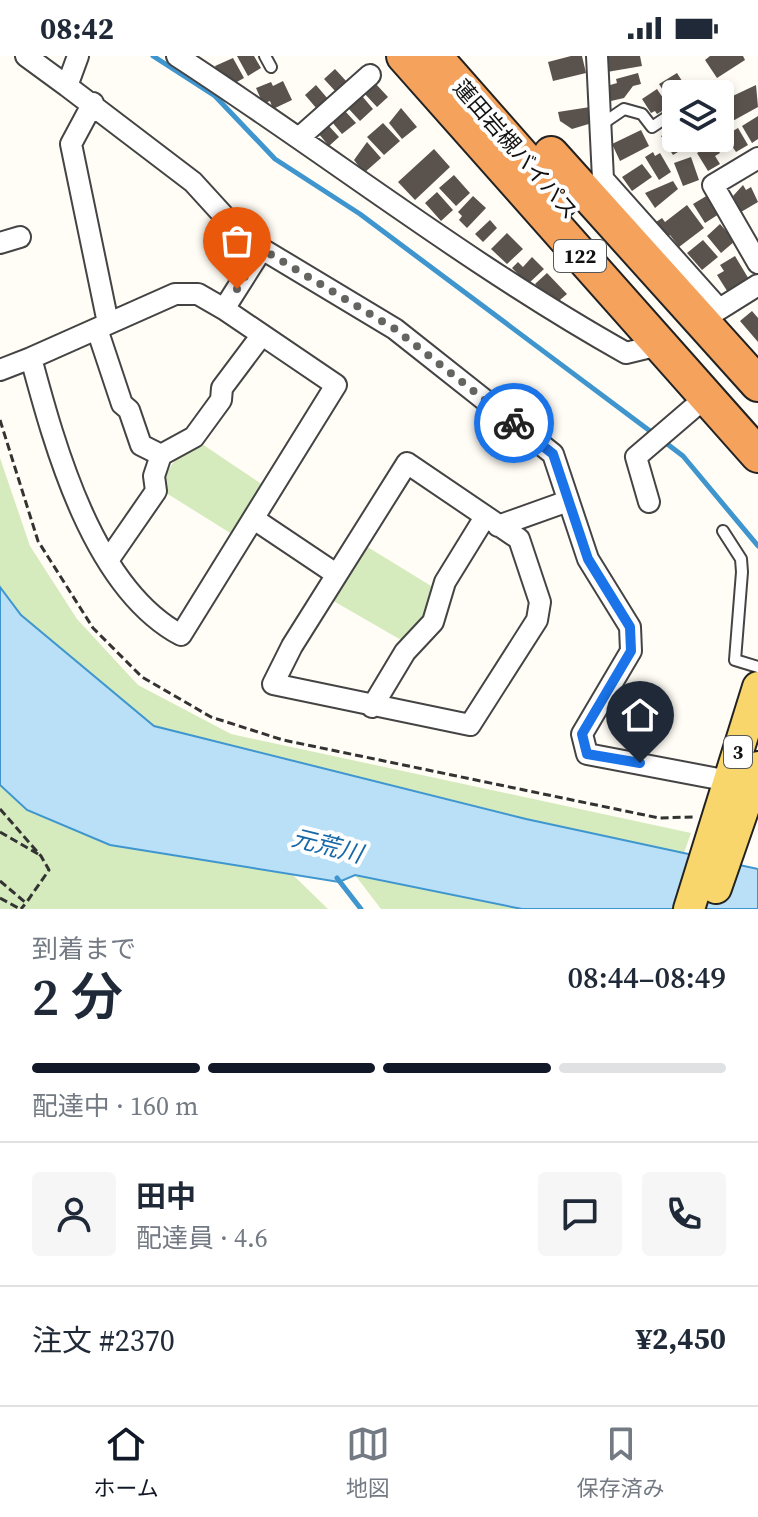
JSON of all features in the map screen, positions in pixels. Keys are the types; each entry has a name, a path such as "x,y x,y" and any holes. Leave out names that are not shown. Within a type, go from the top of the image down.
{"highway":[{"name":"122","path":"404,56 758,455"},
{"name":"蓮田岩槻バイパス","path":"434,56 758,422"},
{"name":"122","path":"462,56 710,315 758,384"}],"main road":[{"name":"3","path":"710,909 729,781 758,687"},
{"name":"3","path":"689,909 758,767"}],"street":[{"path":"26,56 93,103 193,182 235,228 262,249 395,329 553,454 588,559 630,627 631,651 582,734 587,754 729,781"},
{"path":"67,86 78,56"},
{"path":"177,56 548,309 626,353 659,345"},
{"path":"597,56 603,179 710,315 758,285"},
{"path":"300,137 370,75"},
{"path":"93,103 71,144 103,326 122,404 129,410 141,445 161,455"},
{"path":"758,158 713,185 758,263"},
{"path":"0,243 20,237"},
{"path":"224,309 262,249"},
{"path":"0,370 175,294 198,294 336,385 181,635 161,625 109,559 82,516 56,451 31,358"},
{"path":"109,559 156,491 154,476 161,455 194,437 221,400 222,388 261,336"},
{"path":"649,502 636,457 706,397"},
{"path":"407,463 491,521 519,539 540,602 537,620 470,725 273,684 336,574 407,463"},
{"path":"372,707 405,652 433,622 445,582 491,521 568,501"},
{"path":"254,519 336,574"}],"lane":[{"path":"265,56 271,67"},
{"path":"601,125 624,109 642,114 652,127 662,120"},
{"path":"723,531 741,559 735,660 758,667"}],"path":[{"path":"0,809 41,856 49,870 21,909 0,898"},
{"path":"0,832 41,856"},
{"path":"0,881 26,903"}],"green space":[{"path":"199,442 266,487 235,536 163,491 166,475 174,462"},
{"path":"0,458 30,546 77,619 138,685 231,734 691,833 684,853 526,819 154,726 21,615 0,587"},
{"path":"366,546 436,589 434,603 408,644 330,599"},
{"path":"0,785 27,810 149,852 292,874 328,909 0,909"},
{"path":"355,875 522,909 381,909"}],"water":[{"name":"元荒川","path":"0,587 21,615 154,726 526,819 758,869 758,909 522,909 355,875 339,882 110,845 27,810 0,785"}],"building":[{"path":"237,56 254,56 261,68 248,76"},
{"path":"582,56 586,73 553,81 548,62"},
{"path":"604,56 640,56 642,66 607,72"},
{"path":"710,56 743,56 745,60 717,78 705,60"},
{"path":"233,58 244,78 235,83 219,75 215,66"},
{"path":"335,69 347,82 336,92 324,79"},
{"path":"638,73 641,84 633,86 624,98 611,101 607,86 617,83 616,79"},
{"path":"677,73 681,80 666,80"},
{"path":"283,81 292,100 273,109 270,101 263,104 256,88"},
{"path":"375,83 388,97 377,107 364,93"},
{"path":"316,85 328,99 317,109 305,95"},
{"path":"756,85 758,107 734,120 734,95"},
{"path":"657,89 662,96 662,111 651,113 642,99"},
{"path":"362,96 373,109 360,121 348,108"},
{"path":"590,107 592,123 572,129 560,121 558,112"},
{"path":"401,108 417,127 402,139 389,123"},
{"path":"345,111 356,123 342,134 332,122"},
{"path":"758,116 758,139 752,143 742,126"},
{"path":"383,123 400,141 384,155 367,137"},
{"path":"328,125 339,137 329,146 318,133"},
{"path":"738,128 748,145 736,152 734,149 734,130"},
{"path":"641,130 649,146 620,161 612,144"},
{"path":"367,142 381,158 364,173 354,160"},
{"path":"434,149 450,167 415,200 398,182"},
{"path":"653,152 655,156 660,153 671,172 659,180 645,157"},
{"path":"719,152 715,156 720,164 708,171 697,153"},
{"path":"691,157 699,180 683,186 674,163"},
{"path":"642,164 652,177 632,191 622,177"},
{"path":"454,175 470,193 456,206 439,188"},
{"path":"673,181 678,189 655,208 645,193"},
{"path":"743,185 746,190 751,187 758,202 741,212 733,196"},
{"path":"437,192 453,210 441,221 425,203"},
{"path":"708,195 719,214 705,223 693,204"},
{"path":"473,196 486,208 467,228 459,220 462,216 458,212"},
{"path":"687,205 704,228 679,247 670,235 664,239 653,224 662,218 665,222"},
{"path":"490,220 497,228 483,242 475,234"},
{"path":"720,224 735,241 721,253 707,236"},
{"path":"507,233 523,249 507,264 491,249"},
{"path":"703,240 718,257 702,270 687,253"},
{"path":"735,256 750,281 729,294 717,275 724,271 720,265"},
{"path":"532,257 544,269 528,284 512,268 518,262 523,267"},
{"path":"547,273 567,294 554,305 535,284"},
{"path":"752,311 758,318 758,342 740,321"}],"waterway":[{"path":"153,56 215,96 275,159 360,214 654,434"},
{"path":"662,440 683,456 758,546"},
{"path":"337,878 361,909"}],"way so far":[{"path":"237,289 262,249 395,329 514,423"}],"route":[{"path":"514,423 553,454 588,559 630,627 631,651 582,734 587,754 640,763"}]}
